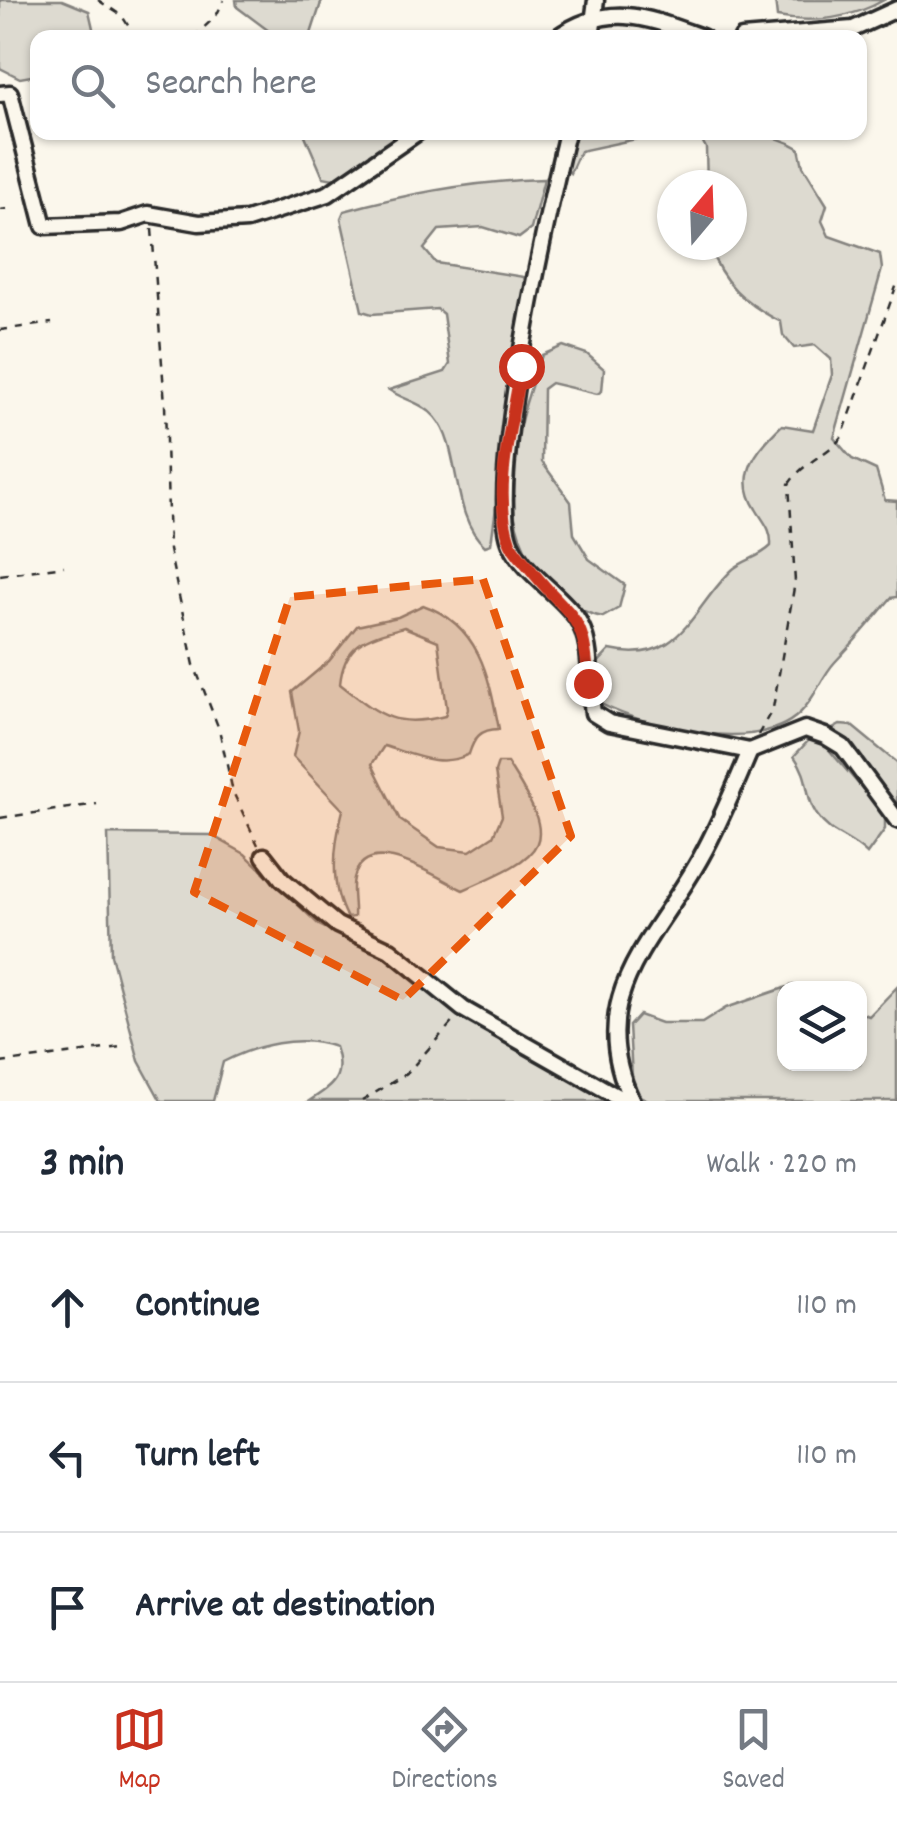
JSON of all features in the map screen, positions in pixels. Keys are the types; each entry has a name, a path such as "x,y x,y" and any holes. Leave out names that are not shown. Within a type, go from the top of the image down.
{"street":[{"path":"593,30 596,0"},
{"path":"841,30 853,29 897,9"},
{"path":"572,30 596,18 634,13 682,30"},
{"path":"0,94 10,93 44,226 121,223 148,214 199,223 247,220 328,194 406,140"},
{"path":"565,140 543,231 504,493 510,543 549,594 576,616 587,642 592,713 609,723 750,751 805,729 825,736 843,747 897,820"},
{"path":"628,1101 617,1070 615,1012 643,941 700,859 750,751"},
{"path":"264,856 314,909 336,925 390,950 464,1010 628,1101"}],"path":[{"path":"98,0 122,16 131,30"},
{"path":"201,30 216,16 224,0"},
{"path":"0,210 7,209"},
{"path":"148,214 156,247 169,550 194,665 218,730 233,792 264,856"},
{"path":"750,751 774,708 795,582 789,484 804,465 831,450 842,437 897,284"},
{"path":"0,330 52,323"},
{"path":"0,575 64,566"},
{"path":"0,818 97,804"},
{"path":"362,1101 407,1073 464,1010"},
{"path":"0,1063 120,1047"}],"highlighted area":[{"path":"483,579 571,836 403,1000 194,892 290,597"}],"shaded area":[{"path":"0,0 62,0 89,11 93,30 30,30 30,76 20,78 0,68"},
{"path":"236,0 322,0 312,30 268,30 237,7"},
{"path":"775,0 884,0 846,15 805,20 777,17"},
{"path":"307,140 393,140 339,180 323,177"},
{"path":"571,140 631,140 580,151 570,173 564,167"},
{"path":"702,140 781,140 799,148 803,166 827,205 822,221 829,236 880,254 882,269 834,438 852,459 876,470 885,500 897,501 897,597 891,598 835,662 800,713 781,726 731,735 673,728 601,704 597,664 610,650 634,653 669,642 732,570 771,546 769,531 750,497 748,474 757,453 782,425 813,430 832,375 831,359 815,345 794,348 783,335 781,322 746,300 720,271 715,260 747,260 747,170 707,170"},
{"path":"544,179 531,229 519,238 483,227 439,230 424,249 436,263 524,277 526,289 491,544 485,546 466,518 449,446 435,417 389,390 445,372 450,364 443,314 437,309 372,314 362,311 341,218 344,211 418,193"},
{"path":"563,346 587,354 604,369 602,391 597,394 551,383 543,389 542,462 571,502 574,534 589,559 625,585 619,608 603,617 573,604 535,566 521,539 513,509 515,448 531,385 542,355"},
{"path":"423,605 458,626 486,672 499,729 479,736 469,754 448,760 426,759 384,746 372,764 400,820 439,847 470,851 493,836 502,816 495,772 498,763 507,763 535,813 537,844 513,866 463,890 405,861 373,857 361,864 354,878 354,917 347,918 335,879 343,810 293,757 299,731 292,692 329,661 357,626 398,617","holes":["404,627 438,641 445,716 400,720 377,711 340,684 347,659 369,638"]},
{"path":"852,726 897,763 897,817 833,729"},
{"path":"810,739 824,744 885,815 885,829 867,854 822,822 813,808 794,756"},
{"path":"108,834 211,835 245,854 319,925 386,958 450,1007 612,1101 309,1101 331,1085 339,1066 335,1047 307,1041 263,1046 223,1062 213,1101 161,1101 139,1061 111,955"},
{"path":"897,987 897,1101 650,1101 633,1093 629,1026 639,1015 661,1023 702,1023 726,1008 777,990 777,1071 867,1071 867,1015"}],"route":[{"path":"521,366 504,493 510,543 549,594 576,616 587,642 588,683"}]}
